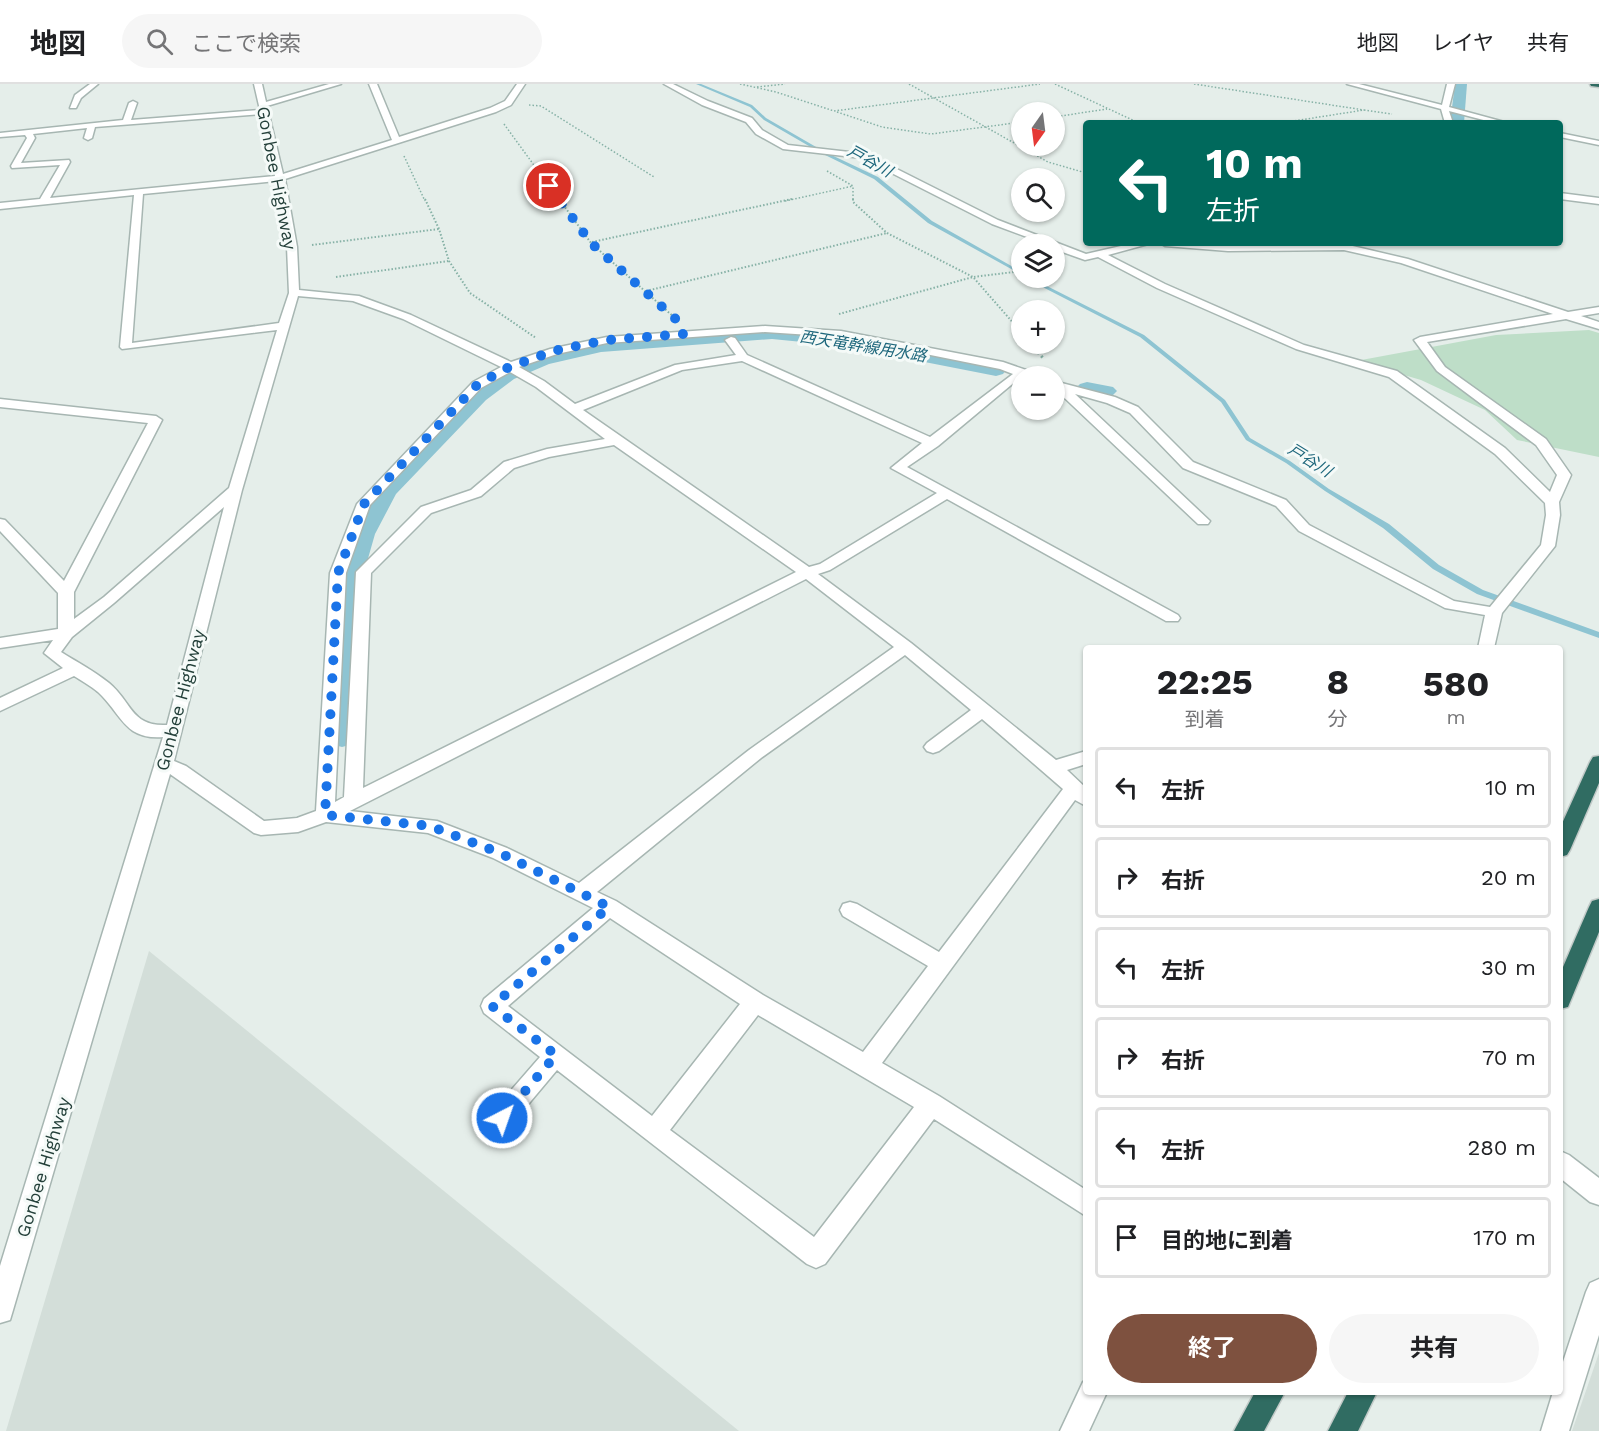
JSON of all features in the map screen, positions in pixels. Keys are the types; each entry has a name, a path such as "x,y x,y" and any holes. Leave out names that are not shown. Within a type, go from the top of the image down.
{"highway":[{"path":"1594,84 1599,85"},
{"path":"1563,843 1599,762"},
{"path":"1563,993 1599,907"},
{"path":"1248,1431 1269,1395"},
{"path":"1342,1431 1361,1395"}],"street":[{"path":"73,106 78,97 94,84"},
{"name":"Gonbee Highway","path":"0,1310 174,730 235,490 294,288 292,247 280,178 258,84"},
{"path":"0,135 27,130 126,123 263,108 337,84"},
{"path":"373,84 396,139"},
{"path":"0,206 280,178 396,139 493,110 508,103 521,84"},
{"path":"668,84 705,103 749,120 759,132 786,147 864,156 995,222 1026,234"},
{"path":"1351,84 1491,120"},
{"path":"1448,120 1445,109 1451,84"},
{"path":"126,123 133,104"},
{"path":"88,138 92,125"},
{"path":"27,130 31,138 15,166 66,162 43,202"},
{"path":"1563,136 1599,143"},
{"path":"139,193 126,347 284,326"},
{"path":"1563,196 1599,201"},
{"path":"1065,249 1086,257 1134,246"},
{"path":"1203,246 1228,248 1344,247 1404,261 1599,326"},
{"path":"1099,254 1161,286 1300,346 1393,374 1500,451 1552,502"},
{"path":"294,288 355,298 406,317 540,384 616,441 807,573 905,647 1053,768 1080,793 942,964 866,1066"},
{"path":"1487,645 1496,610 1548,546 1553,515 1552,502 1564,476 1541,442 1441,369 1420,340 1599,310"},
{"path":"325,815 338,573 364,504 477,385 509,367 554,351 608,340 765,328 841,334 1011,369"},
{"path":"731,340 743,357 933,443"},
{"path":"573,409 679,367 743,357"},
{"path":"1011,386 898,468 1172,618"},
{"path":"1065,387 1111,400 1134,410 1188,465 1281,503 1304,528 1450,605 1496,610"},
{"path":"1065,392 1203,521"},
{"path":"0,403 156,420 66,592 66,633"},
{"path":"353,800 364,572 426,510 476,493 509,465 547,453 616,441"},
{"path":"174,730 148,732 134,724 104,688 74,670 52,653 66,633 109,600 235,490"},
{"path":"163,763 180,771 261,828 298,825 325,815 807,573 825,567 947,493"},
{"path":"0,523 66,592"},
{"path":"0,643 66,633"},
{"path":"581,893 755,754 905,647"},
{"path":"0,705 74,670"},
{"path":"933,747 983,710"},
{"path":"1053,768 1083,758"},
{"path":"325,815 430,826 500,853 609,907 755,1002 931,1104 1083,1202"},
{"path":"609,907 492,1006 816,1256 931,1104"},
{"path":"850,910 942,964"},
{"path":"654,1132 755,1002"},
{"path":"502,1118 556,1055"},
{"path":"1563,1165 1599,1193"},
{"path":"1555,1431 1599,1292"},
{"path":"1074,1431 1092,1395"}],"path":[{"path":"740,84 776,92 882,127 931,134 1011,124"},
{"path":"753,88 785,84"},
{"path":"909,84 1048,162 1083,172"},
{"path":"834,111 1040,84"},
{"path":"1055,84 1133,120"},
{"path":"1194,84 1399,116"},
{"path":"508,103 541,106 654,177"},
{"path":"1065,115 1109,109"},
{"path":"493,110 591,243 679,322 683,334"},
{"path":"1300,120 1364,110"},
{"path":"396,139 439,229 449,261 470,293 554,351"},
{"path":"786,147 853,186"},
{"path":"591,243 853,186"},
{"path":"853,186 853,202 887,233 973,277 1011,320"},
{"path":"292,247 439,229"},
{"path":"645,291 887,233"},
{"path":"294,288 449,261"},
{"path":"831,316 973,277 1011,272"}],"shaded area":[{"path":"149,951 739,1431 6,1431"},
{"path":"1599,1353 1599,1431 1572,1431"}],"green space":[{"path":"1589,330 1599,333 1599,457 1517,440 1485,410 1421,380 1356,361 1496,335"}],"waterway":[{"name":"戸谷川","path":"698,84 751,106 765,119 822,152 876,178 930,222 1011,268"},
{"name":"西天竜幹線用水路","path":"1457,120 1461,84"},
{"name":"戸谷川","path":"1048,288 1142,336 1223,401 1248,439 1288,462 1327,490 1386,526 1436,567 1480,592 1599,635"},
{"name":"西天竜幹線用水路","path":"342,736 352,569 362,534 386,491 478,395 507,375 543,359 601,346 772,333 843,340 996,370"},
{"name":"西天竜幹線用水路","path":"1087,388 1106,391"}],"route":[{"path":"502,1118 556,1055 492,1006 609,907 500,853 430,826 325,815 338,573 364,504 477,385 509,367 554,351 608,340 683,334 679,322 591,243 549,186"}]}
